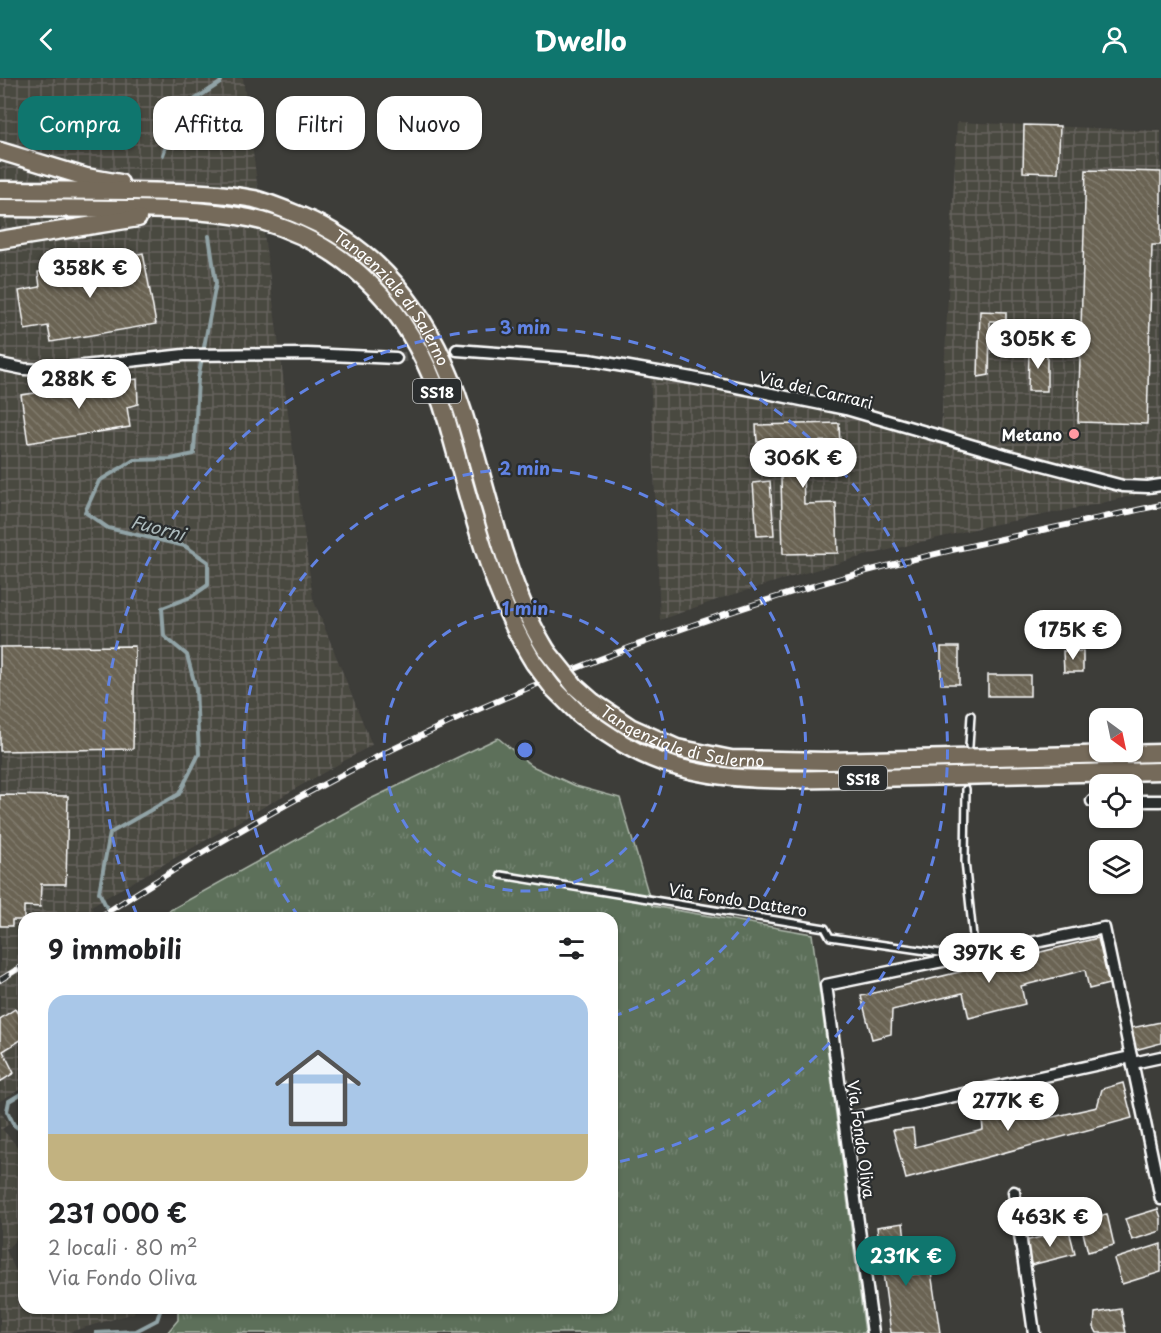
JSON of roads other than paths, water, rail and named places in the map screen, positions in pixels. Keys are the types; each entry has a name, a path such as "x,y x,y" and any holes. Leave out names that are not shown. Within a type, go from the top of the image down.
{"highway":[{"path":"0,152 108,182 186,192"},
{"name":"Tangenziale di Salerno","path":"0,190 224,194 256,200 312,220 364,253 393,281 414,308 430,332 447,368 464,414 510,571 531,623 547,651 576,687 593,702 630,727 677,748 731,759 795,761 1161,753"},
{"name":"Tangenziale di Salerno","path":"0,208 181,211 226,214 261,221 314,242 373,285 400,318 419,349 431,375 499,594 520,641 553,688 580,715 603,732 642,754 689,770 732,777 795,780 1161,771"},
{"path":"0,240 181,211"}],"street":[{"name":"Via dei Carrari","path":"457,350 589,360 692,378 846,409 1123,486 1161,485"},
{"path":"0,364 24,369 47,370 184,355 217,354 307,354 396,358"},
{"path":"1143,801 1161,801"},
{"name":"Via Fondo Dattero","path":"826,985 1104,928 1161,1199"},
{"name":"Via Fondo Oliva","path":"826,985 873,1333"},
{"path":"845,1120 1132,1060 1161,1057"},
{"path":"1014,1192 1034,1333"}],"lane":[{"path":"969,746 971,715"},
{"path":"966,789 964,861 970,956"},
{"name":"Via Fondo Dattero","path":"501,875 825,928 830,937 970,956"}],"waterway":[{"name":"Fuorni","path":"163,155 170,135 191,102 220,83 222,78"},
{"name":"Fuorni","path":"109,912 99,892 110,833 179,794 199,754 196,689 187,655 164,636 162,608 191,597 208,585 208,562 185,546 108,528 85,512 99,481 134,460 171,459 194,454 198,379 216,283 209,236"},
{"name":"Fuorni","path":"18,1096 9,1101 7,1111 14,1125 18,1128"},
{"name":"Fuorni","path":"96,1333 136,1331 157,1320 159,1314"}],"tunnel":[{"path":"396,358 457,350"}],"railway":[{"path":"107,912 216,845 336,778 448,723 620,651 737,610 841,578 977,544 1161,505"},
{"path":"0,980 18,969"}],"place":[{"name":"Metano","path":"1074,434"}]}
